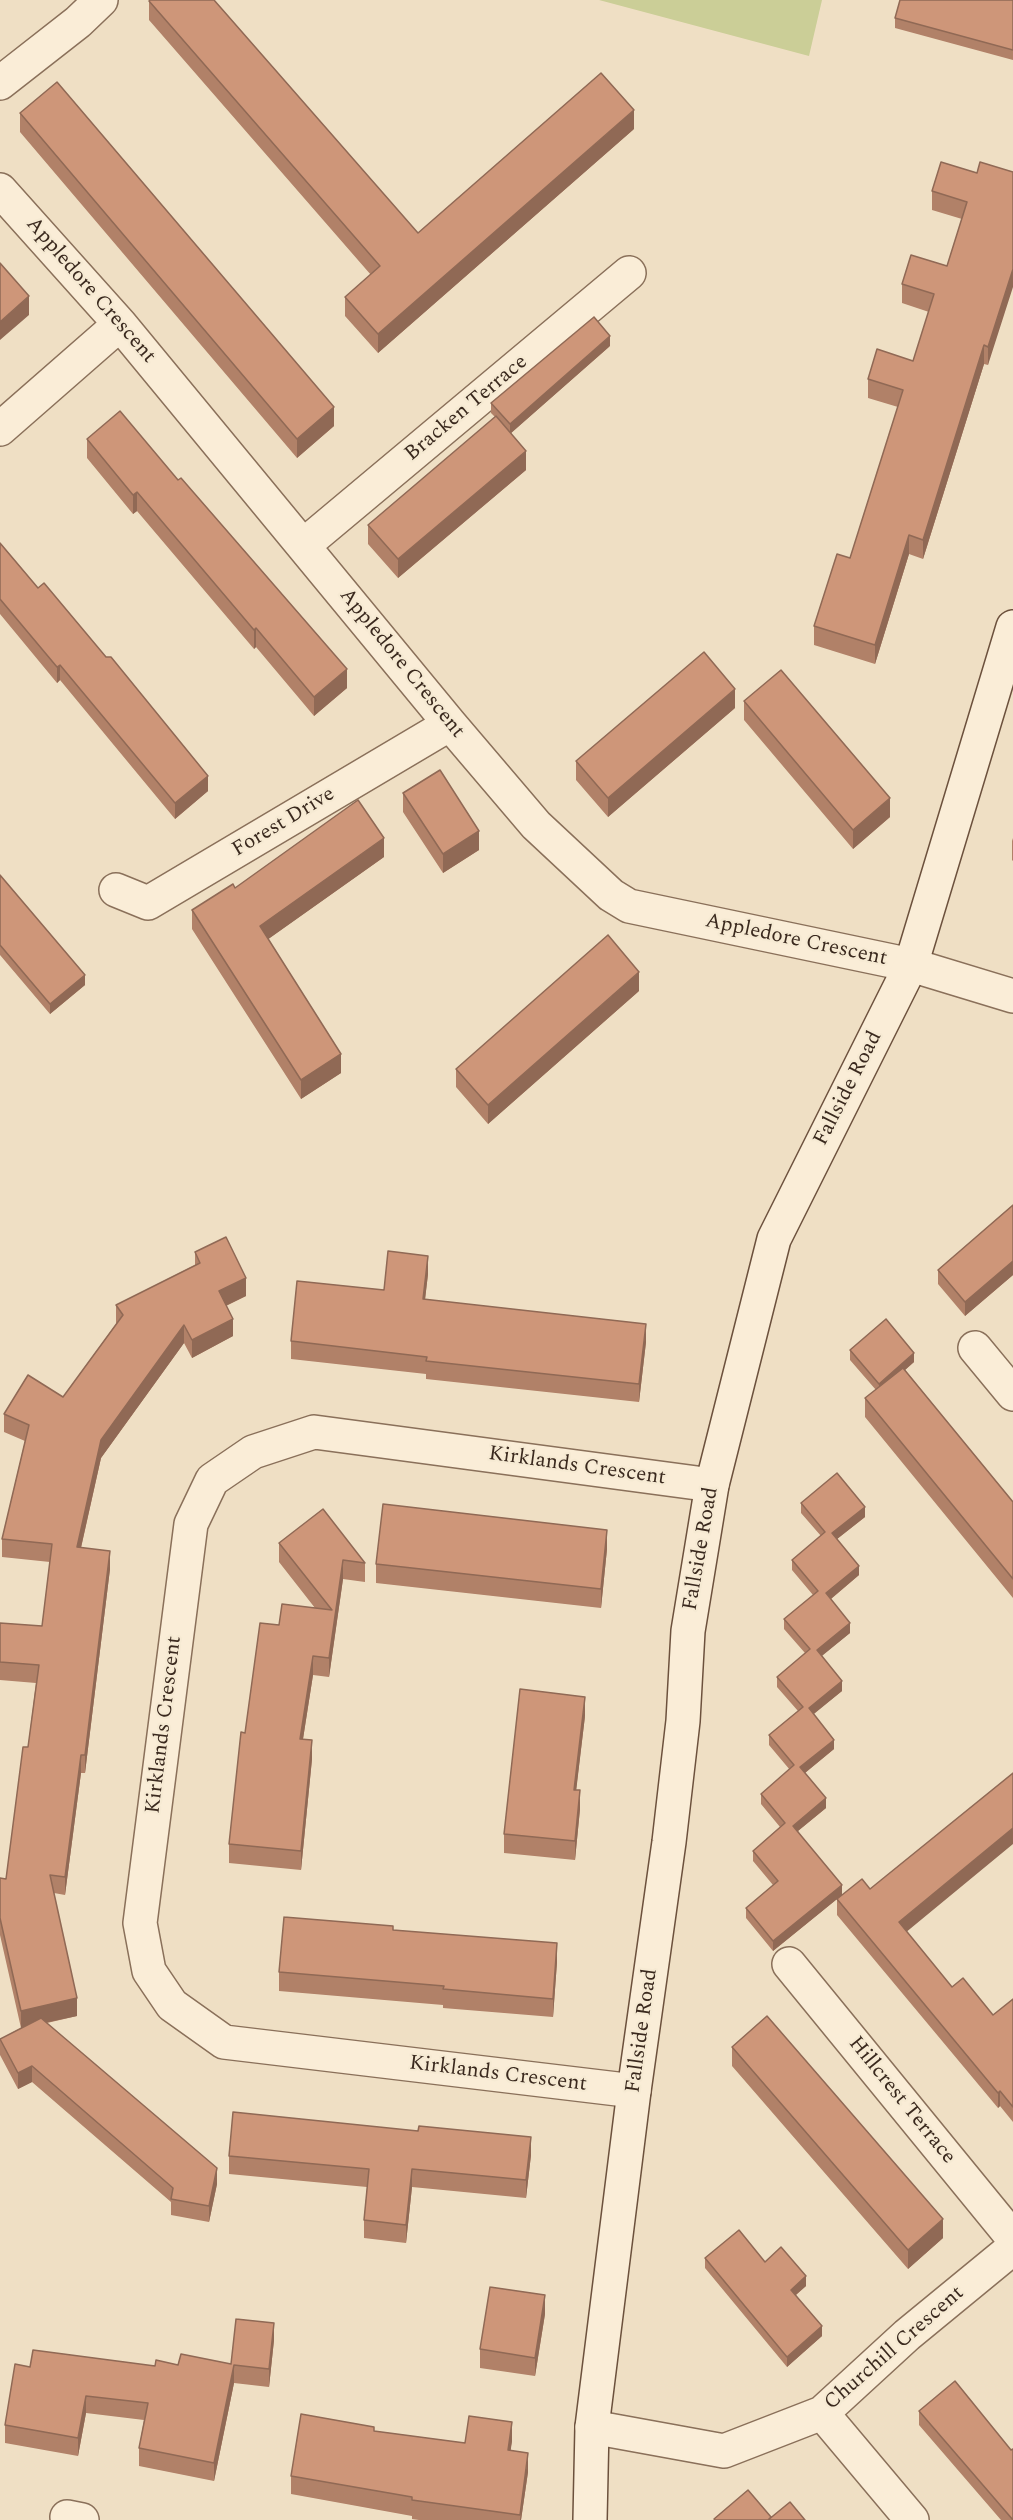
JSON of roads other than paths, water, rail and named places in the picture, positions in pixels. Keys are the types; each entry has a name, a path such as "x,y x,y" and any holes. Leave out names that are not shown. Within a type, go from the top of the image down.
{"street":[{"path":"0,83 78,22 101,0"},
{"name":"Appledore Crescent","path":"0,190 120,324 536,825 611,895 630,906 911,965 1013,996"},
{"name":"Bracken Terrace","path":"304,545 630,273"},
{"path":"0,429 120,324"},
{"name":"Fallside Road","path":"590,2520 592,2427 634,2091 669,1842 682,1721 688,1630 712,1485 774,1239 911,965 1013,627"},
{"name":"Forest Drive","path":"116,890 148,903 450,724"},
{"path":"975,1348 1013,1394"},
{"name":"Kirklands Crescent","path":"634,2091 224,2042 172,2004 149,1971 140,1923 189,1536 191,1524 212,1480 253,1452 314,1432 712,1485"},
{"name":"Hillcrest Terrace","path":"789,1964 1013,2238"},
{"name":"Churchill Crescent","path":"592,2427 724,2451 822,2413 907,2336 1013,2248"},
{"path":"822,2413 912,2520"}]}
